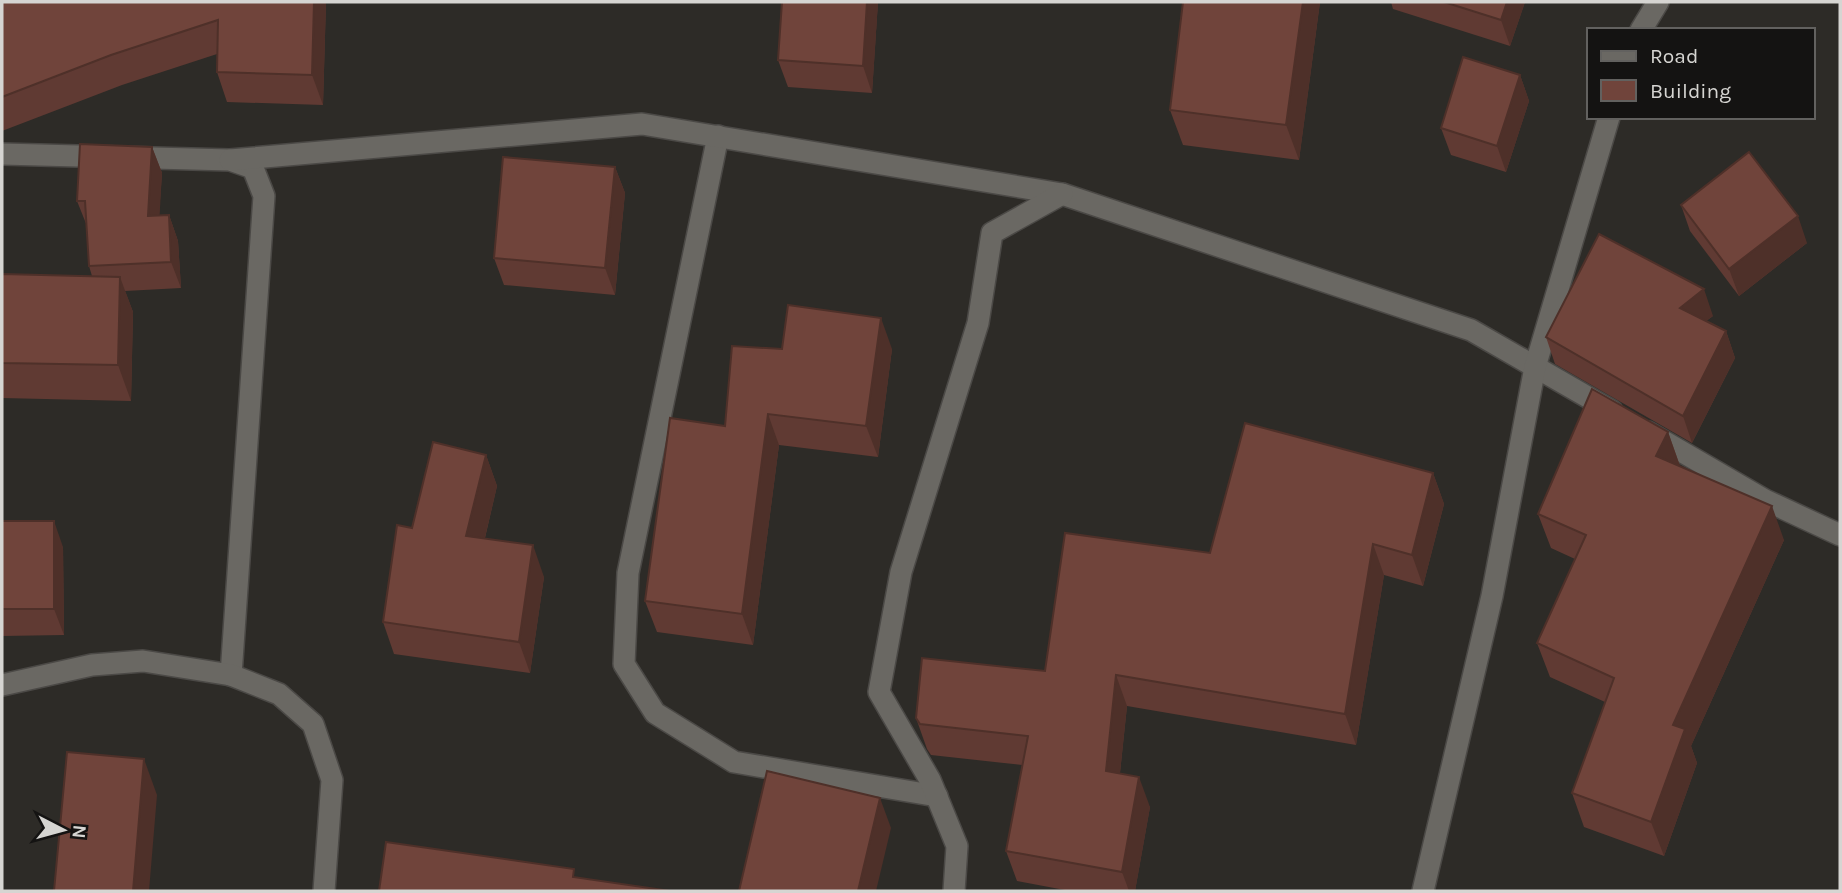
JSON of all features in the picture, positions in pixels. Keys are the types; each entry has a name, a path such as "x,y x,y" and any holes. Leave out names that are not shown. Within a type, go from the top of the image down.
{"street":[{"path":"1642,28 1658,2"},
{"path":"1423,891 1492,596 1535,367 1608,119"},
{"path":"2,154 230,160 642,124 1062,194 1471,330 1765,500 1840,535"},
{"path":"718,136 628,573 624,664 654,713 734,762 937,796"},
{"path":"230,160 253,169 264,196 231,674"},
{"path":"954,891 957,846 930,780 879,692 901,572 978,323 992,233 1062,194"},
{"path":"2,685 92,665 143,661 231,674 279,694 313,724 332,779 324,891"}],"building":[{"path":"2,2 314,2 312,75 217,72 218,20 111,55 2,97"},
{"path":"782,2 867,2 863,66 778,60"},
{"path":"1183,2 1303,2 1286,125 1170,110"},
{"path":"1444,2 1507,2 1501,20"},
{"path":"1463,57 1520,75 1497,146 1441,128"},
{"path":"80,144 152,147 148,216 169,215 171,262 89,266 85,201 77,201"},
{"path":"1749,152 1798,216 1729,269 1681,205"},
{"path":"503,157 615,167 605,268 494,258"},
{"path":"1599,234 1704,289 1680,308 1726,331 1683,416 1546,337"},
{"path":"2,274 120,277 118,365 2,363"},
{"path":"788,305 881,318 866,426 768,414 742,614 645,601 670,418 725,426 732,346 782,349"},
{"path":"1592,389 1668,432 1656,456 1772,506 1673,725 1685,729 1651,822 1572,793 1614,678 1537,643 1586,535 1538,514"},
{"path":"1245,423 1433,473 1412,555 1373,544 1345,714 1116,675 1106,771 1139,777 1122,872 1006,851 1028,736 920,724 916,718 922,658 1045,671 1065,533 1210,553"},
{"path":"433,442 486,455 466,536 533,545 519,642 383,622 397,525 412,528"},
{"path":"2,521 54,521 54,609 2,609"},
{"path":"67,752 144,759 133,891 54,891"},
{"path":"767,771 880,798 858,891 739,891"},
{"path":"386,842 574,869 573,877 670,891 379,891"}]}
